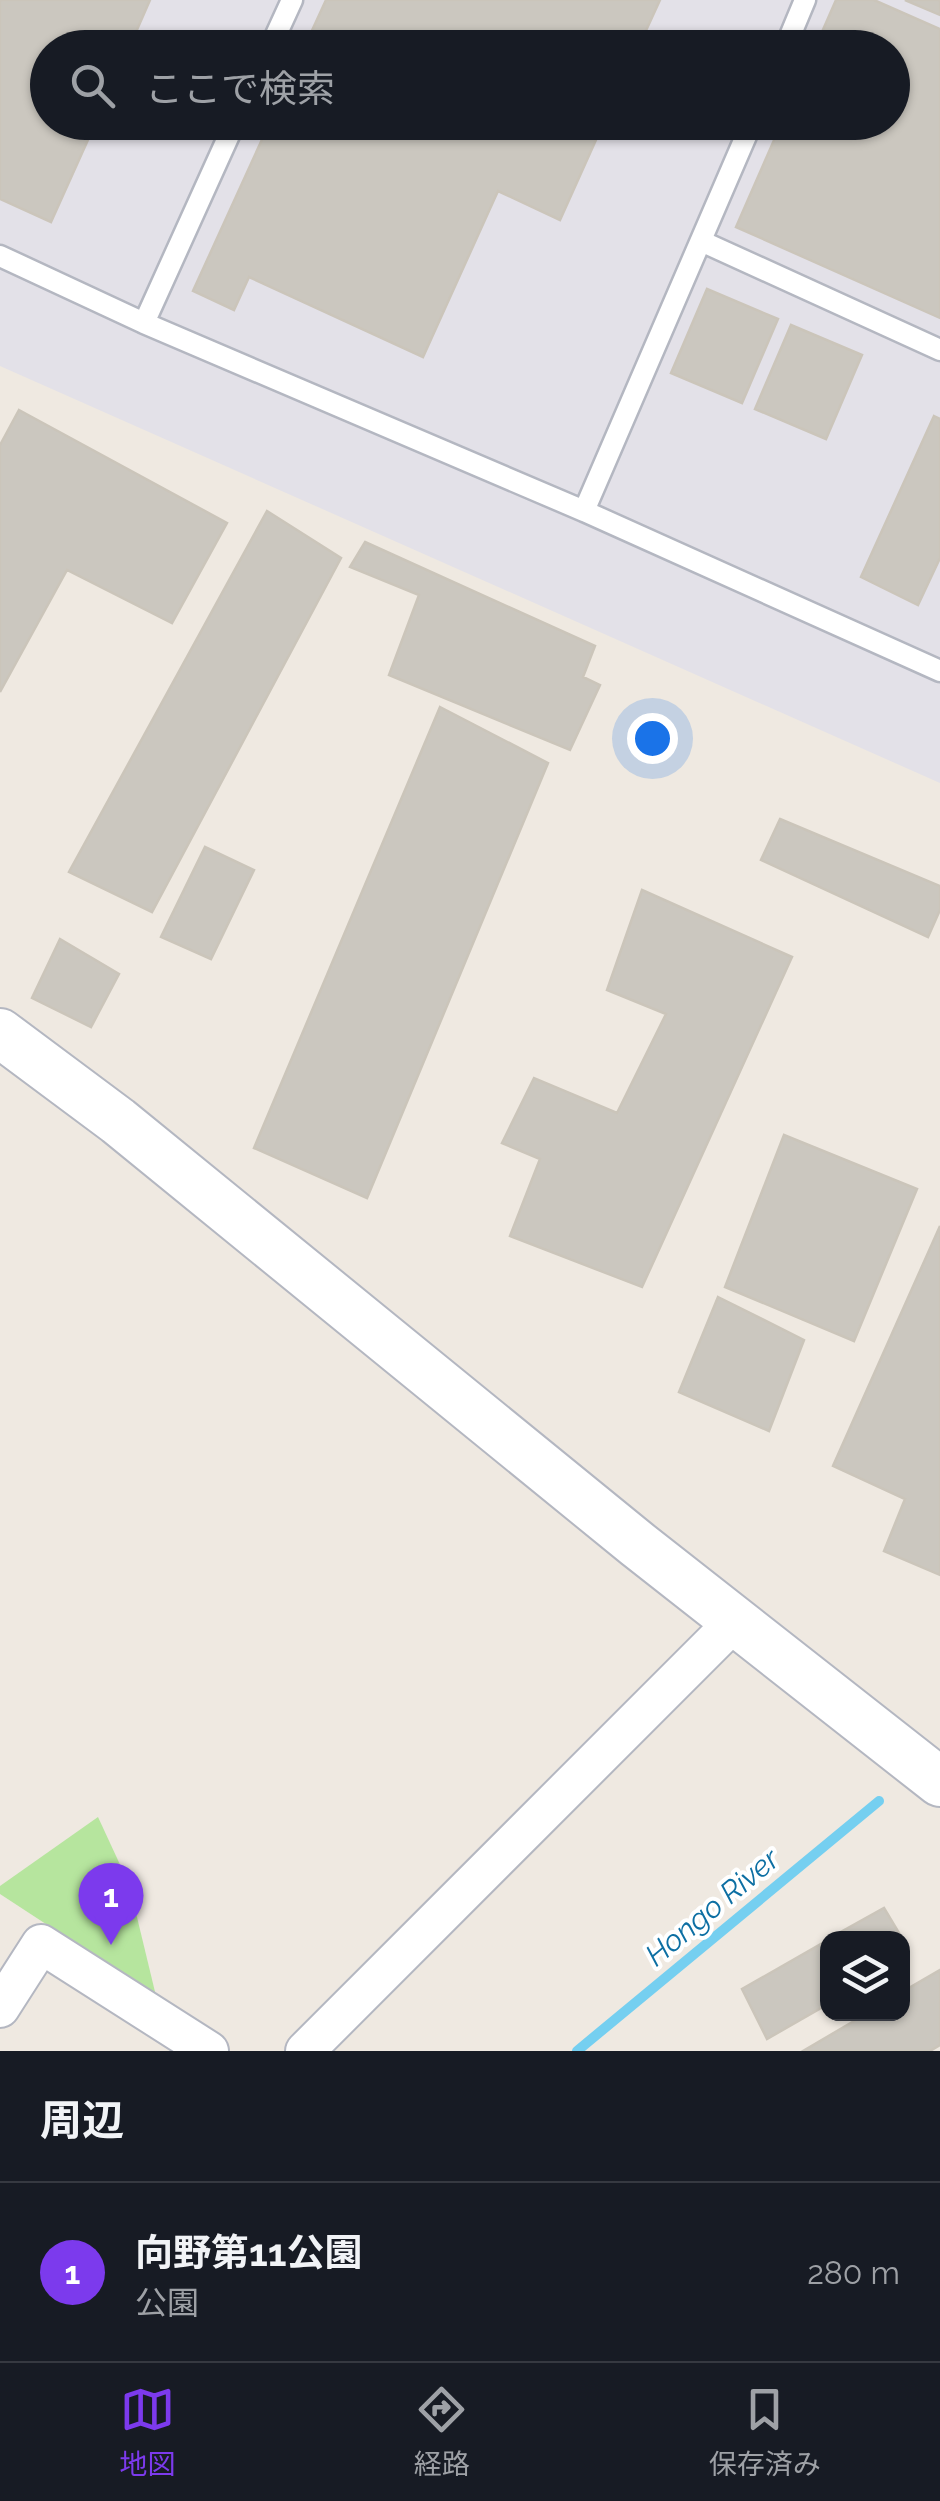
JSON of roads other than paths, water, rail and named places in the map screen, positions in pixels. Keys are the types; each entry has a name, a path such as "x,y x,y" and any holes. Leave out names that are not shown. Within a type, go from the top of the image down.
{"street":[{"path":"0,1033 118,1121 638,1544 940,1782"},
{"path":"305,2051 736,1620"},
{"path":"0,2008 41,1944 170,2041 209,2051"}],"lane":[{"path":"278,30 292,0"},
{"path":"793,30 806,0"},
{"path":"144,322 228,140"},
{"path":"584,511 744,140"},
{"path":"701,242 940,350"},
{"path":"0,256 940,671"}],"waterway":[{"name":"Hongo River","path":"577,2051 879,1801"}],"place":[{"name":"向野第11公園","path":"111,1945"}]}
